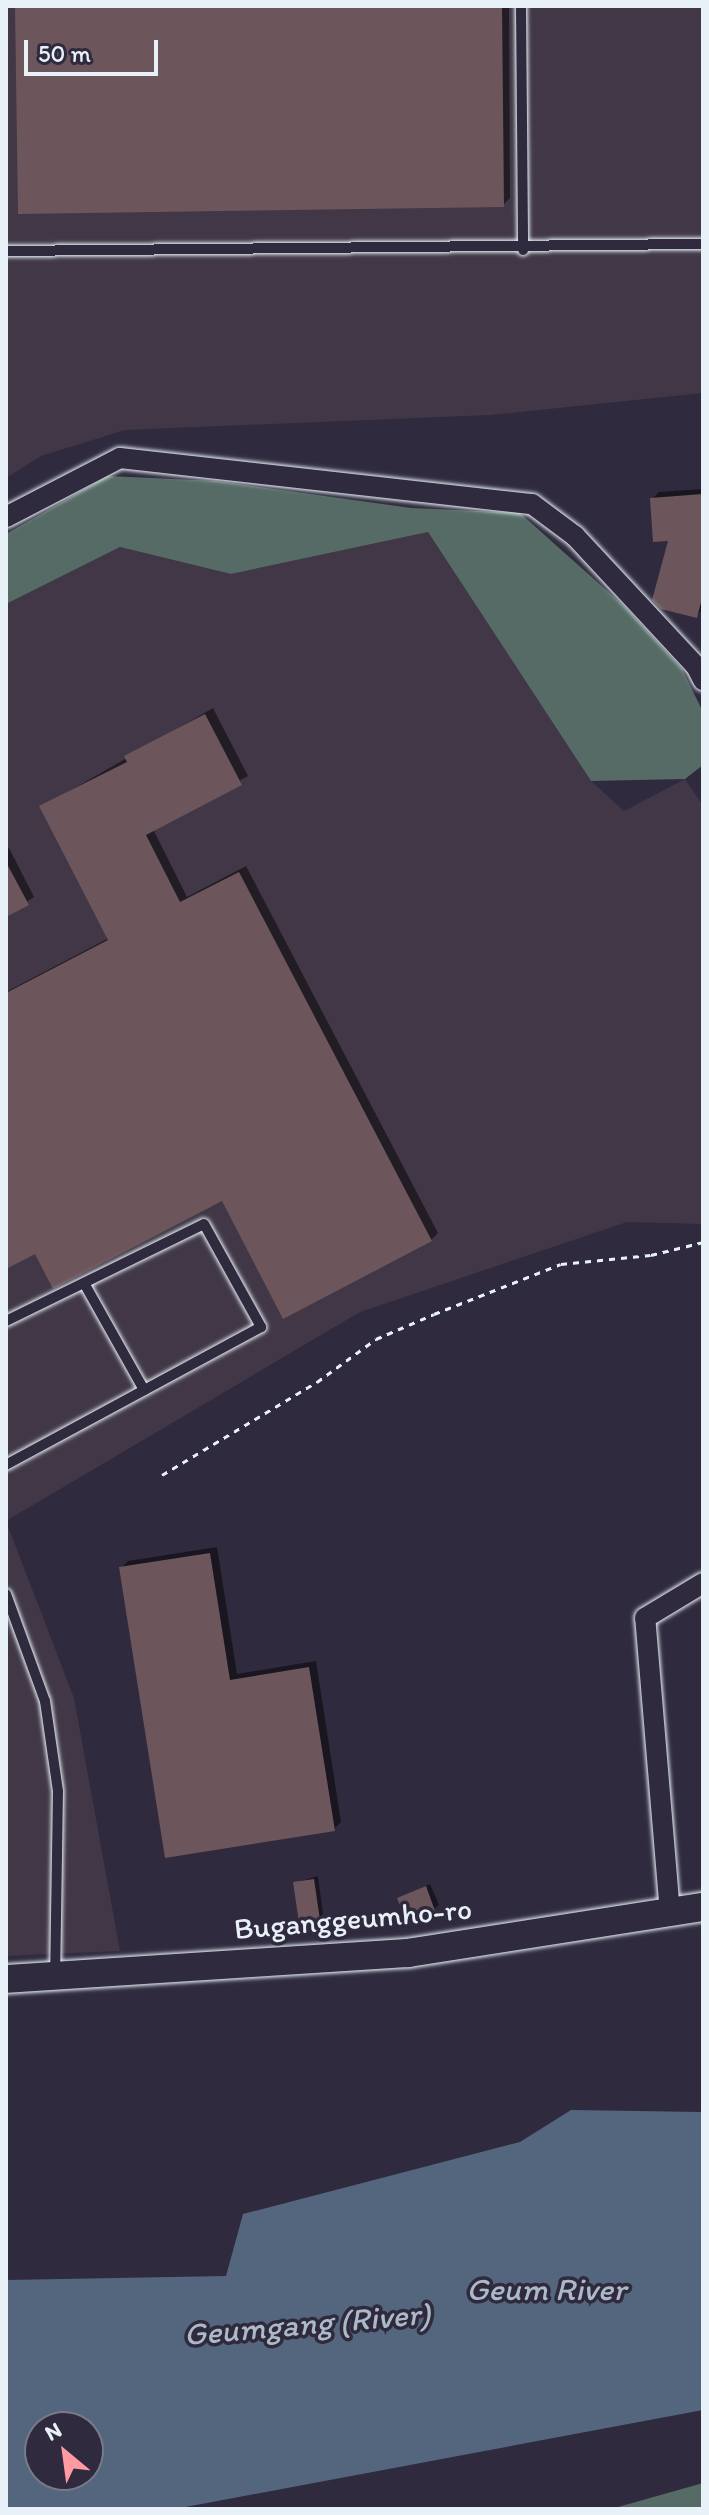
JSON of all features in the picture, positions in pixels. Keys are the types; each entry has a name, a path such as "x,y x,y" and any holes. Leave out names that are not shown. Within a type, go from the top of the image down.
{"street":[{"path":"6,517 120,458 532,504 575,536 696,666 703,680"},
{"path":"670,1913 645,1618 703,1583"},
{"name":"Buganggeumho-ro","path":"6,1979 408,1953 703,1907"}],"lane":[{"path":"521,6 523,250"},
{"path":"6,251 523,250 703,244"},
{"path":"6,1321 204,1224 261,1327 6,1465"},
{"path":"84,1283 144,1390"},
{"path":"6,1594 45,1701 58,1791 55,1975"}],"path":[{"path":"162,1475 317,1382 376,1339 420,1320 561,1264 651,1255 703,1242"}],"shaded area":[{"path":"6,6 703,6 703,393 490,415 125,430 41,456 6,478"},
{"path":"428,532 591,781 624,811 685,779 703,806 703,1224 627,1222 360,1312 6,1521 6,604 120,547 231,574"},
{"path":"6,1521 74,1698 120,1951 6,1956"}],"green space":[{"path":"108,476 216,481 411,508 520,513 624,606 682,669 703,712 703,765 685,779 591,781 428,532 231,574 120,547 6,604 6,534"},
{"path":"703,2483 703,2509 611,2509"}],"water":[{"name":"Geum River","path":"571,2110 703,2112 703,2410 175,2509 6,2509 6,2280 226,2276 243,2214 520,2142"}],"building":[{"path":"15,6 502,6 504,207 18,214"},
{"path":"703,494 703,594 697,618 661,609 652,600 668,541 653,542 650,498"},
{"path":"205,714 242,785 146,835 180,902 239,872 432,1241 283,1319 222,1201 53,1289 35,1254 6,1269 6,993 108,940 39,806 127,762 124,756"},
{"path":"6,862 29,905 6,917"},
{"path":"210,1553 230,1680 309,1667 335,1831 165,1858 119,1567"},
{"path":"314,1879 320,1920 299,1923 293,1882"},
{"path":"426,1886 435,1911 407,1923 397,1898"}],"water label":[{"name":"Geumgang (River)","path":"307,2324"}]}
